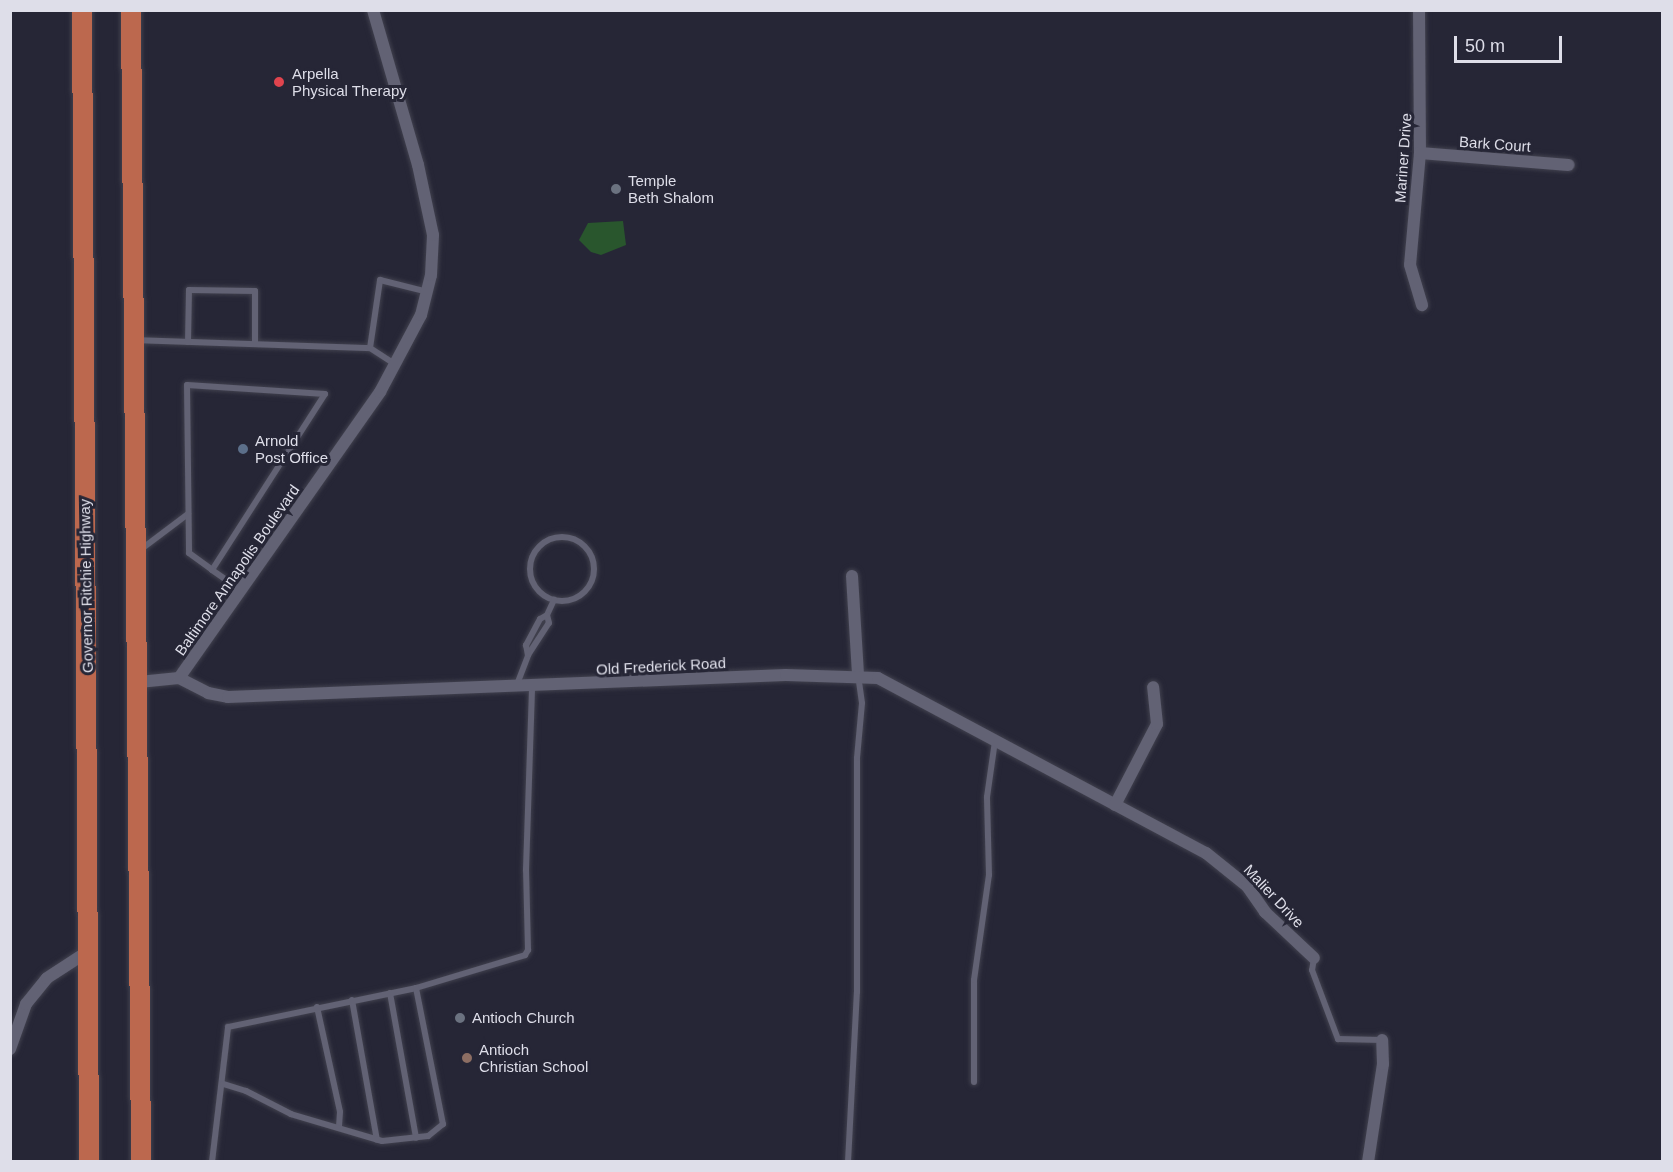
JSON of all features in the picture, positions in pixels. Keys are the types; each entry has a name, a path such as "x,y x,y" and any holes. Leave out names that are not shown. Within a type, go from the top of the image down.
{"highway":[{"name":"Governor Ritchie Highway","path":"82,10 89,1161"},
{"path":"131,10 139,682 141,1161"}],"street":[{"name":"Baltimore Annapolis Boulevard","path":"139,682 179,678 396,365 428,292 434,257 428,203 373,10"},
{"name":"Mariner Drive","path":"1419,10 1420,153 1410,265 1422,305"},
{"name":"Bark Court","path":"1420,153 1569,165"},
{"path":"852,576 858,675"},
{"name":"Old Frederick Road","path":"179,678 208,693 228,697 858,675 896,686 1115,805"},
{"path":"1115,805 1157,724 1153,687"},
{"name":"Malier Drive","path":"1115,805 1229,870 1265,912 1314,958"},
{"path":"10,1049 26,1004 47,978 87,952"},
{"path":"1368,1161 1383,1064 1382,1040"}],"lane":[{"path":"370,348 380,280 428,292"},
{"path":"188,342 189,290 255,291 255,344"},
{"path":"135,340 370,348 396,365"},
{"path":"212,570 325,394 187,385 189,553 212,570 241,590"},
{"path":"137,552 188,514"},
{"path":"568,537 587,547 592,556 594,576 590,586 574,599 554,600 536,587 530,567 538,547 546,540 568,537"},
{"path":"516,688 528,655 549,623 547,615 554,600"},
{"path":"848,1161 857,992 857,758 862,703 858,675"},
{"path":"212,1161 224,1084 223,1047 228,1027 416,987 525,955 528,950 526,870 532,687"},
{"path":"974,1082 974,980 989,874 987,796 995,741"},
{"path":"1314,958 1311,970 1338,1040 1382,1040"},
{"path":"224,1084 246,1090 291,1114 377,1140 429,1136 443,1124 416,987"},
{"path":"390,993 416,1138"},
{"path":"352,1000 377,1140"},
{"path":"317,1007 340,1112 339,1127"}],"green space":[{"path":"623,221 626,245 601,255 591,252 579,240 588,223"}],"place":[{"name":"Arpella Physical Therapy","path":"279,82"},
{"name":"Temple Beth Shalom","path":"616,189"},
{"name":"Arnold Post Office","path":"243,449"},
{"name":"Antioch Church","path":"460,1018"},
{"name":"Antioch Christian School","path":"467,1058"}]}
